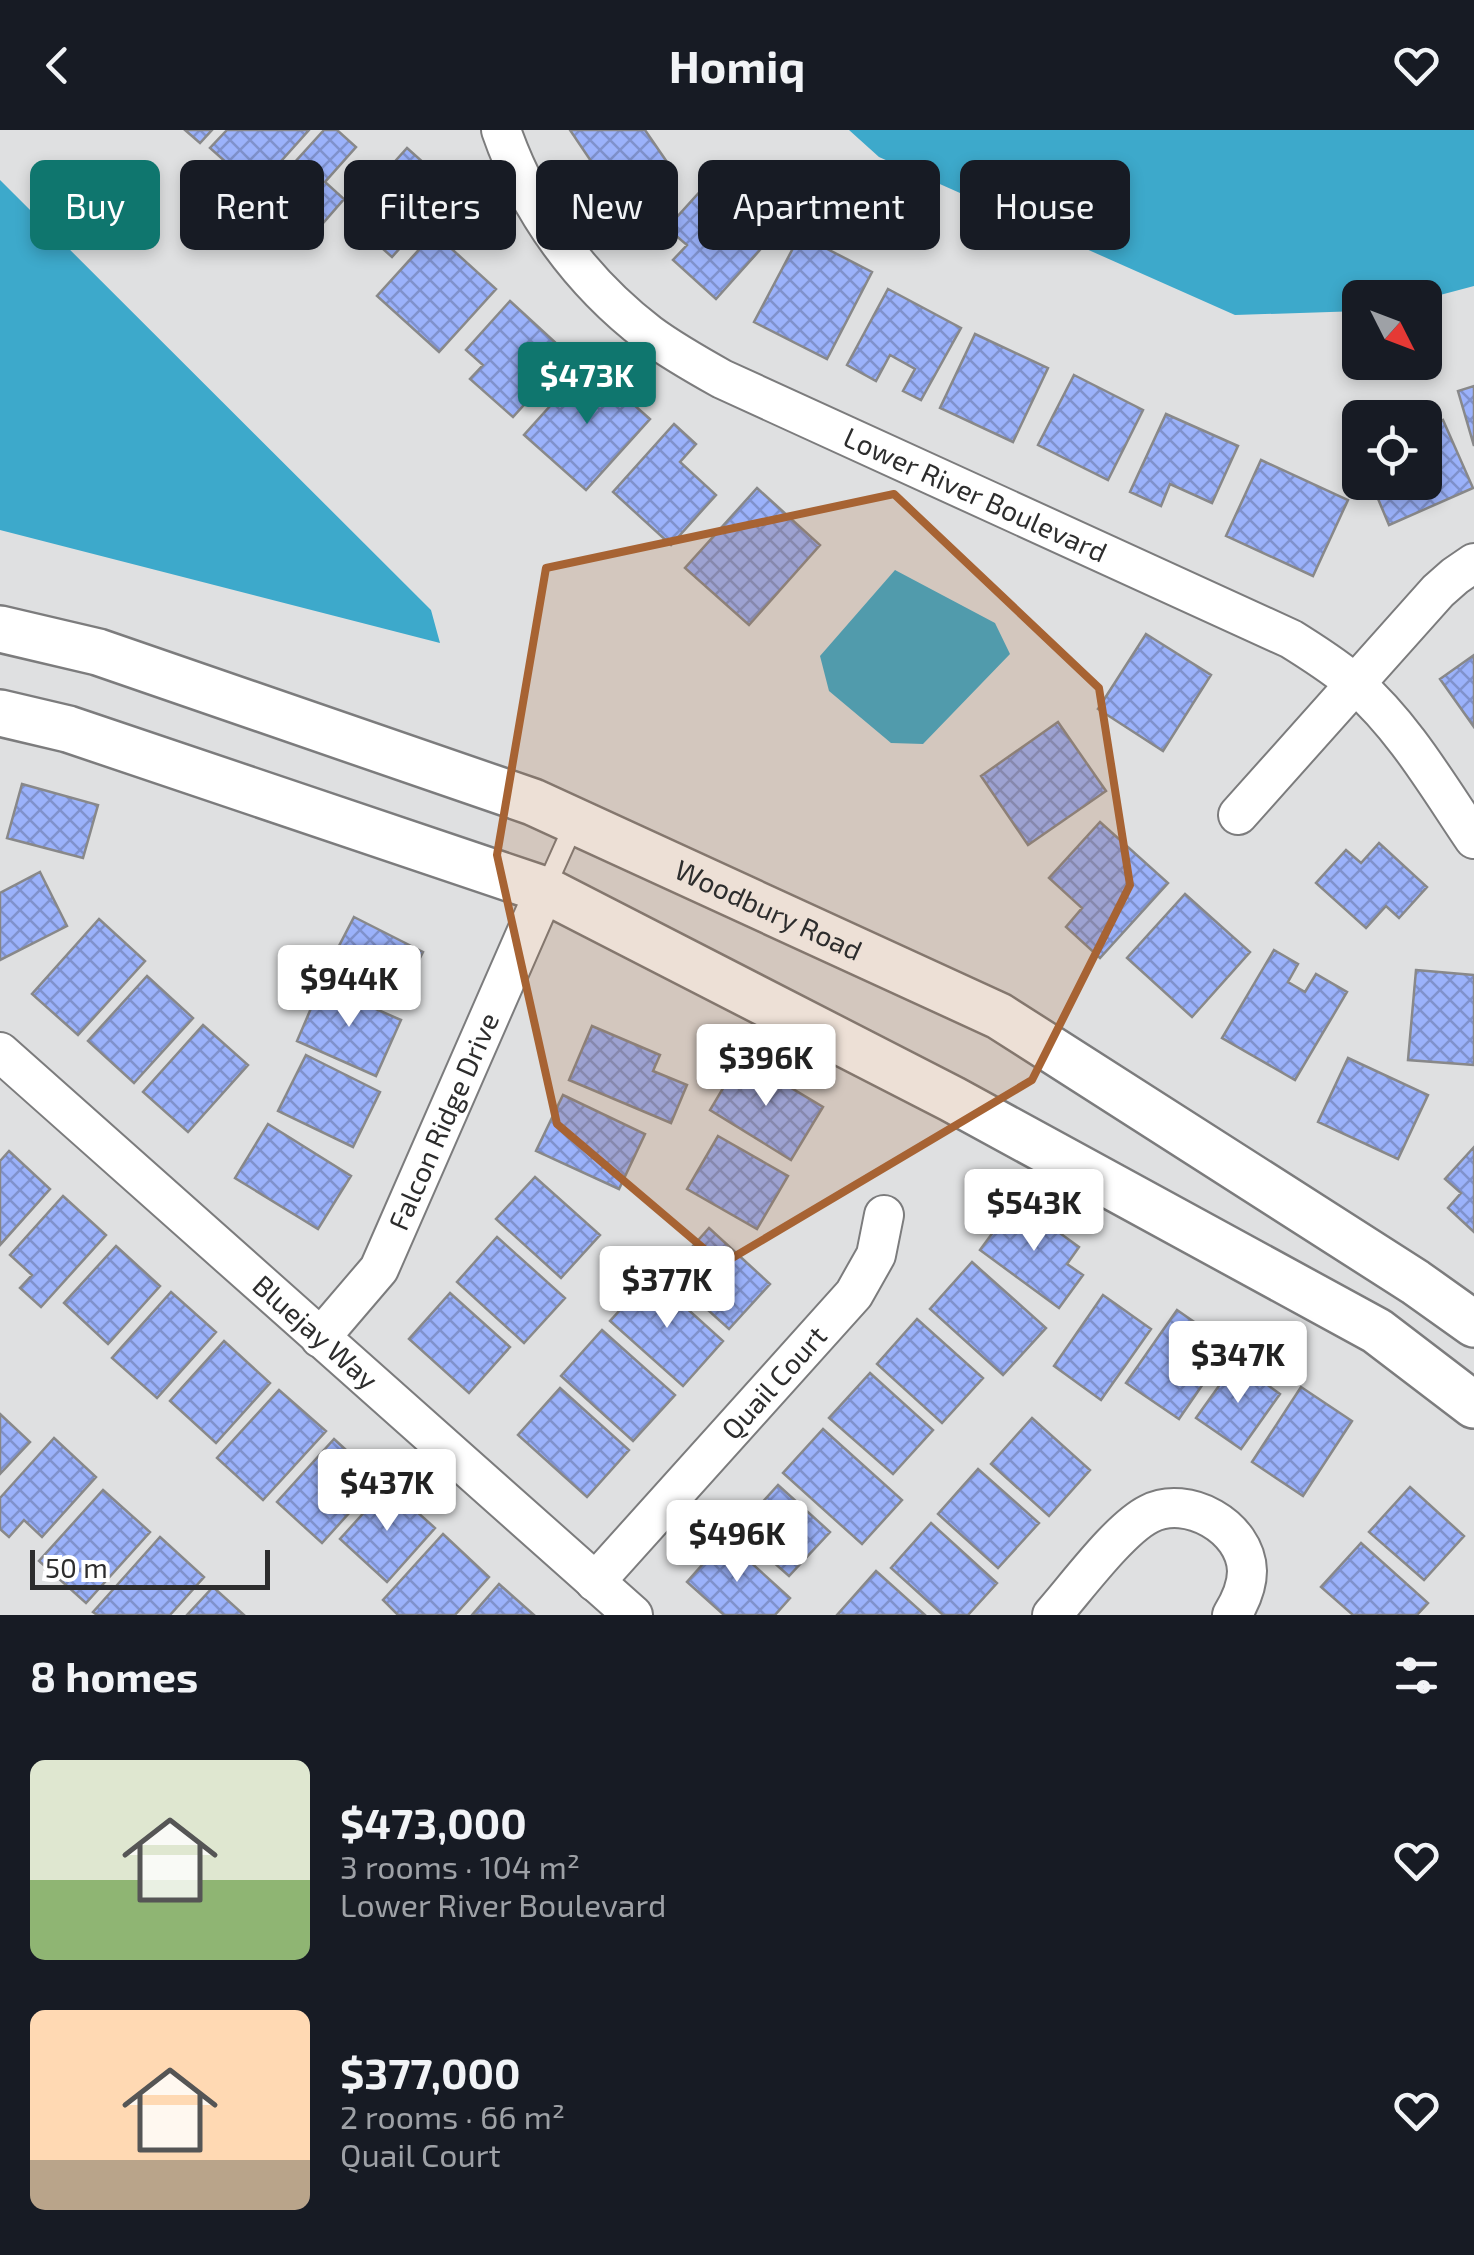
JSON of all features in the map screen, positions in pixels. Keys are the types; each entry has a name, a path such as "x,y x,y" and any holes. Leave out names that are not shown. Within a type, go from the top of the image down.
{"street":[{"name":"Lower River Boulevard","path":"501,130 522,182 556,238 610,301 652,337 722,379 1291,639 1355,684 1384,713 1474,839"},
{"path":"1238,815 1438,592 1474,563"},
{"name":"Woodbury Road","path":"0,629 98,652 533,802 1000,1016 1416,1282 1474,1324"},
{"path":"0,714 68,729 544,890 952,1100 1377,1331 1474,1406"},
{"name":"Falcon Ridge Drive","path":"320,1338 379,1269 544,890"},
{"name":"Bluejay Way","path":"0,1052 632,1615"},
{"name":"Quail Court","path":"595,1582 854,1294 876,1255 884,1216"},
{"path":"1052,1615 1130,1526 1150,1512 1171,1507 1190,1508 1212,1519 1230,1532 1242,1549 1247,1572 1243,1594 1232,1615"}],"lane":[{"path":"544,890 575,822"}],"highlighted area":[{"path":"894,494 1099,688 1130,885 1032,1080 722,1264 557,1124 497,855 546,568"}],"water":[{"path":"849,130 1474,130 1474,286 1442,294 1442,280 1342,280 1342,312 1235,315 1089,250 1130,250 1130,160 960,160 960,193 940,184 940,160 879,157"},
{"path":"0,180 30,210 30,250 70,250 431,610 440,643 0,530"},
{"path":"895,570 995,623 1010,654 923,744 891,743 829,691 820,656"}],"building":[{"path":"185,130 212,130 200,143"},
{"path":"227,130 309,130 282,160 223,160 210,148"},
{"path":"324,130 337,130 356,147 325,182 344,199 324,222 324,160 297,160"},
{"path":"570,130 645,130 666,160 590,160"},
{"path":"407,148 420,160 396,160"},
{"path":"698,194 698,250 760,250 716,299 673,260 687,245 678,237 678,216"},
{"path":"419,250 453,250 496,289 439,352 377,296"},
{"path":"792,250 829,250 872,272 827,359 754,322"},
{"path":"888,289 961,328 921,400 903,391 915,369 890,355 876,381 847,365"},
{"path":"510,301 569,355 513,417 470,379 483,365 466,350"},
{"path":"975,334 1048,368 1013,442 940,408"},
{"path":"588,364 650,419 586,490 524,435"},
{"path":"1074,375 1143,410 1108,480 1038,445"},
{"path":"1474,386 1474,446 1458,391"},
{"path":"1166,414 1238,446 1212,503 1170,484 1161,506 1130,492"},
{"path":"1442,420 1473,488 1389,525 1379,500 1442,500"},
{"path":"674,424 696,444 680,462 716,495 671,545 613,492"},
{"path":"1261,460 1348,500 1313,576 1226,536"},
{"path":"757,488 820,545 749,625 685,568"},
{"path":"1146,634 1211,675 1163,751 1098,709"},
{"path":"1474,655 1474,727 1440,679"},
{"path":"1058,722 1106,791 1028,845 981,776"},
{"path":"22,784 98,805 83,858 7,838"},
{"path":"1100,822 1168,883 1100,958 1066,927 1082,908 1049,878"},
{"path":"1379,843 1427,887 1399,918 1386,906 1366,928 1316,883 1346,850 1361,863"},
{"path":"40,872 67,926 0,960 0,893"},
{"path":"1185,894 1250,952 1192,1017 1127,958"},
{"path":"354,917 423,952 395,1007 326,971"},
{"path":"99,919 145,961 78,1035 32,994"},
{"path":"1274,950 1298,964 1288,982 1305,992 1316,974 1347,992 1295,1080 1222,1038"},
{"path":"1416,970 1474,975 1474,1065 1408,1060"},
{"path":"147,976 193,1018 134,1083 88,1041"},
{"path":"321,985 401,1020 376,1076 297,1041"},
{"path":"203,1025 248,1065 188,1132 143,1092"},
{"path":"592,1026 660,1055 653,1071 687,1085 671,1123 569,1080"},
{"path":"306,1055 380,1092 353,1147 278,1111"},
{"path":"741,1058 823,1107 791,1160 710,1110"},
{"path":"1348,1058 1428,1095 1398,1159 1318,1122"},
{"path":"563,1095 645,1134 619,1189 536,1151"},
{"path":"268,1124 351,1176 318,1229 235,1178"},
{"path":"718,1136 788,1176 757,1229 687,1189"},
{"path":"1474,1147 1474,1232 1448,1208 1461,1193 1445,1179"},
{"path":"9,1151 50,1189 0,1245 0,1161"},
{"path":"535,1177 600,1235 561,1278 496,1219"},
{"path":"63,1196 106,1235 41,1307 20,1288 32,1275 10,1255"},
{"path":"1016,1201 1079,1247 1067,1264 1083,1275 1059,1308 980,1250"},
{"path":"709,1228 770,1284 729,1329 668,1274"},
{"path":"497,1237 565,1298 524,1343 457,1282"},
{"path":"116,1246 160,1286 108,1344 64,1303"},
{"path":"972,1262 1046,1328 1003,1375 930,1309"},
{"path":"651,1276 723,1341 683,1386 610,1321"},
{"path":"171,1292 216,1332 157,1398 112,1358"},
{"path":"450,1293 510,1347 469,1393 409,1339"},
{"path":"1103,1295 1151,1329 1101,1400 1054,1366"},
{"path":"1177,1310 1229,1346 1179,1419 1126,1383"},
{"path":"917,1319 983,1378 942,1423 877,1364"},
{"path":"602,1330 675,1395 633,1441 561,1376"},
{"path":"224,1341 270,1383 216,1443 170,1401"},
{"path":"1236,1362 1280,1394 1241,1449 1196,1418"},
{"path":"870,1373 933,1430 893,1474 829,1418"},
{"path":"1301,1387 1352,1421 1303,1496 1252,1462"},
{"path":"560,1388 629,1450 587,1497 518,1435"},
{"path":"279,1390 326,1431 263,1500 217,1458"},
{"path":"0,1414 30,1442 0,1474"},
{"path":"1032,1418 1090,1470 1049,1516 991,1464"},
{"path":"823,1429 902,1500 862,1544 783,1473"},
{"path":"54,1438 96,1477 42,1537 24,1520 9,1537 0,1529 0,1498"},
{"path":"334,1439 379,1480 322,1543 277,1502"},
{"path":"978,1469 1039,1523 998,1568 938,1514"},
{"path":"778,1485 830,1532 789,1576 737,1530"},
{"path":"388,1486 435,1528 387,1582 340,1539"},
{"path":"1410,1487 1464,1536 1424,1580 1369,1532"},
{"path":"103,1490 150,1532 86,1603 39,1561"},
{"path":"931,1523 997,1583 968,1615 943,1615 891,1568"},
{"path":"443,1534 489,1577 455,1615 398,1615 383,1600"},
{"path":"160,1537 204,1577 170,1615 93,1612"},
{"path":"725,1539 790,1598 775,1615 724,1615 687,1582"},
{"path":"1361,1543 1428,1603 1417,1615 1353,1615 1321,1587"},
{"path":"876,1571 925,1615 837,1615"},
{"path":"499,1584 534,1615 472,1615"},
{"path":"213,1587 244,1615 187,1615"}]}
